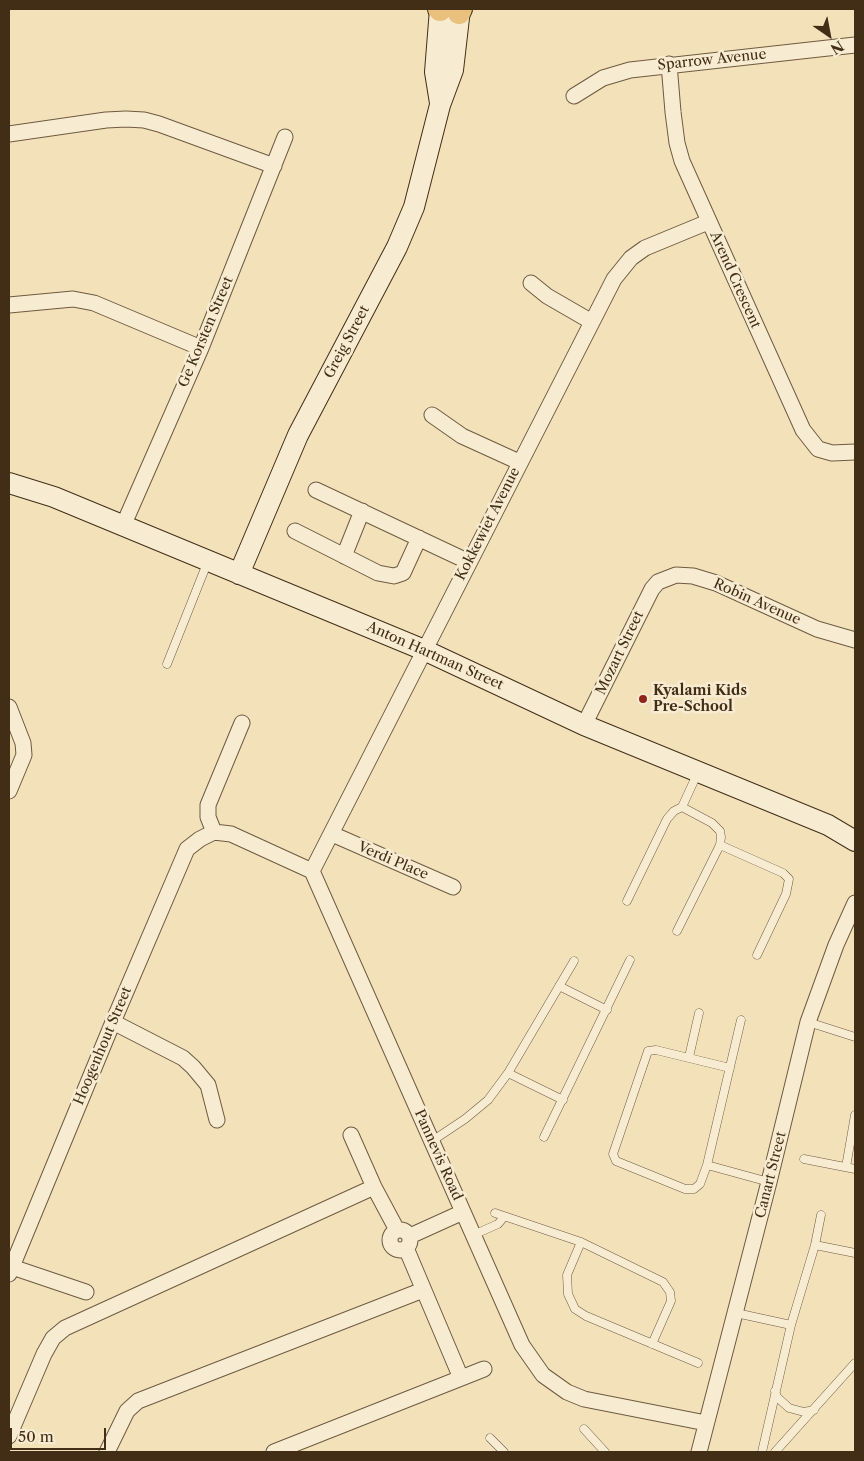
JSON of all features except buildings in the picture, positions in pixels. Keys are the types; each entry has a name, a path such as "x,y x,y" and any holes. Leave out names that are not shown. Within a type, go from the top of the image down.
{"street":[{"name":"Greig Street","path":"239,574 298,435 406,227 420,187 440,105 453,70 450,10"},
{"name":"Sparrow Avenue","path":"574,96 612,74 669,64 855,45"},
{"name":"Arend Crescent","path":"669,64 677,143 708,222 807,438 824,452 855,452"},
{"path":"9,134 116,120 144,120 274,166"},
{"name":"Ge Korsten Street","path":"123,526 201,348 285,137"},
{"name":"Kokkewiet Avenue","path":"312,871 614,279 631,258 645,248 708,222"},
{"path":"531,282 547,296 592,322"},
{"path":"9,305 73,299 94,303 201,348"},
{"path":"432,415 462,436 519,462"},
{"name":"Anton Hartman Street","path":"9,483 54,497 424,650 584,725 828,825 855,841"},
{"path":"316,490 469,562"},
{"path":"344,556 362,511"},
{"path":"295,530 378,573 399,576 403,573 420,538"},
{"name":"Robin Avenue","path":"658,582 682,574 707,580 816,629 855,640"},
{"name":"Mozart Street","path":"584,725 652,589 658,582"},
{"path":"9,707 23,743 24,755 9,791"},
{"path":"242,723 208,805 208,817 214,832 238,837 312,871"},
{"name":"Hoogenhout Street","path":"10,1271 113,1022 187,850 200,838 214,832"},
{"name":"Verdi Place","path":"332,834 453,887"},
{"name":"Pannevis Road","path":"312,871 522,1345 543,1375 552,1383 584,1399 706,1423"},
{"name":"Canart Street","path":"699,1452 736,1313 808,1022 836,945 855,903"},
{"path":"113,1022 182,1058 193,1067 208,1085 217,1120"},
{"path":"351,1135 374,1187 404,1238 423,1290 461,1378"},
{"path":"9,1436 44,1354 53,1338 66,1328 374,1187"},
{"path":"404,1238 463,1212"},
{"path":"10,1271 86,1292"},
{"path":"106,1452 118,1425 127,1411 138,1401 423,1290"},
{"path":"274,1452 484,1369"}],"lane":[{"path":"167,664 208,561"},
{"path":"627,902 669,816 682,808 698,772"},
{"path":"677,931 720,845 720,831 716,826 682,808"},
{"path":"720,845 782,873 789,879 786,894 757,954"},
{"path":"544,1137 630,960"},
{"path":"432,1141 488,1100 508,1073 574,961"},
{"path":"559,986 607,1010"},
{"path":"689,1057 699,1013"},
{"path":"730,1068 656,1050 645,1053 614,1157 618,1162 690,1190 700,1184 707,1165 730,1068 741,1020"},
{"path":"808,1022 855,1038"},
{"path":"508,1073 563,1100"},
{"path":"846,1167 855,1115"},
{"path":"804,1159 855,1168"},
{"path":"707,1165 769,1182"},
{"path":"495,1213 581,1242 663,1282 667,1286 671,1301 652,1344"},
{"path":"762,1452 791,1325 815,1245 821,1215"},
{"path":"473,1235 498,1224 504,1217"},
{"path":"581,1242 567,1275 568,1294 575,1309 586,1316 698,1363"},
{"path":"815,1245 855,1253"},
{"path":"736,1313 791,1325"},
{"path":"775,1452 855,1363"},
{"path":"775,1391 777,1397 789,1408 804,1412 814,1410"},
{"path":"584,1429 603,1452"},
{"path":"490,1438 504,1452"}],"place":[{"name":"Kyalami Kids Pre-School","path":"643,699"}]}
